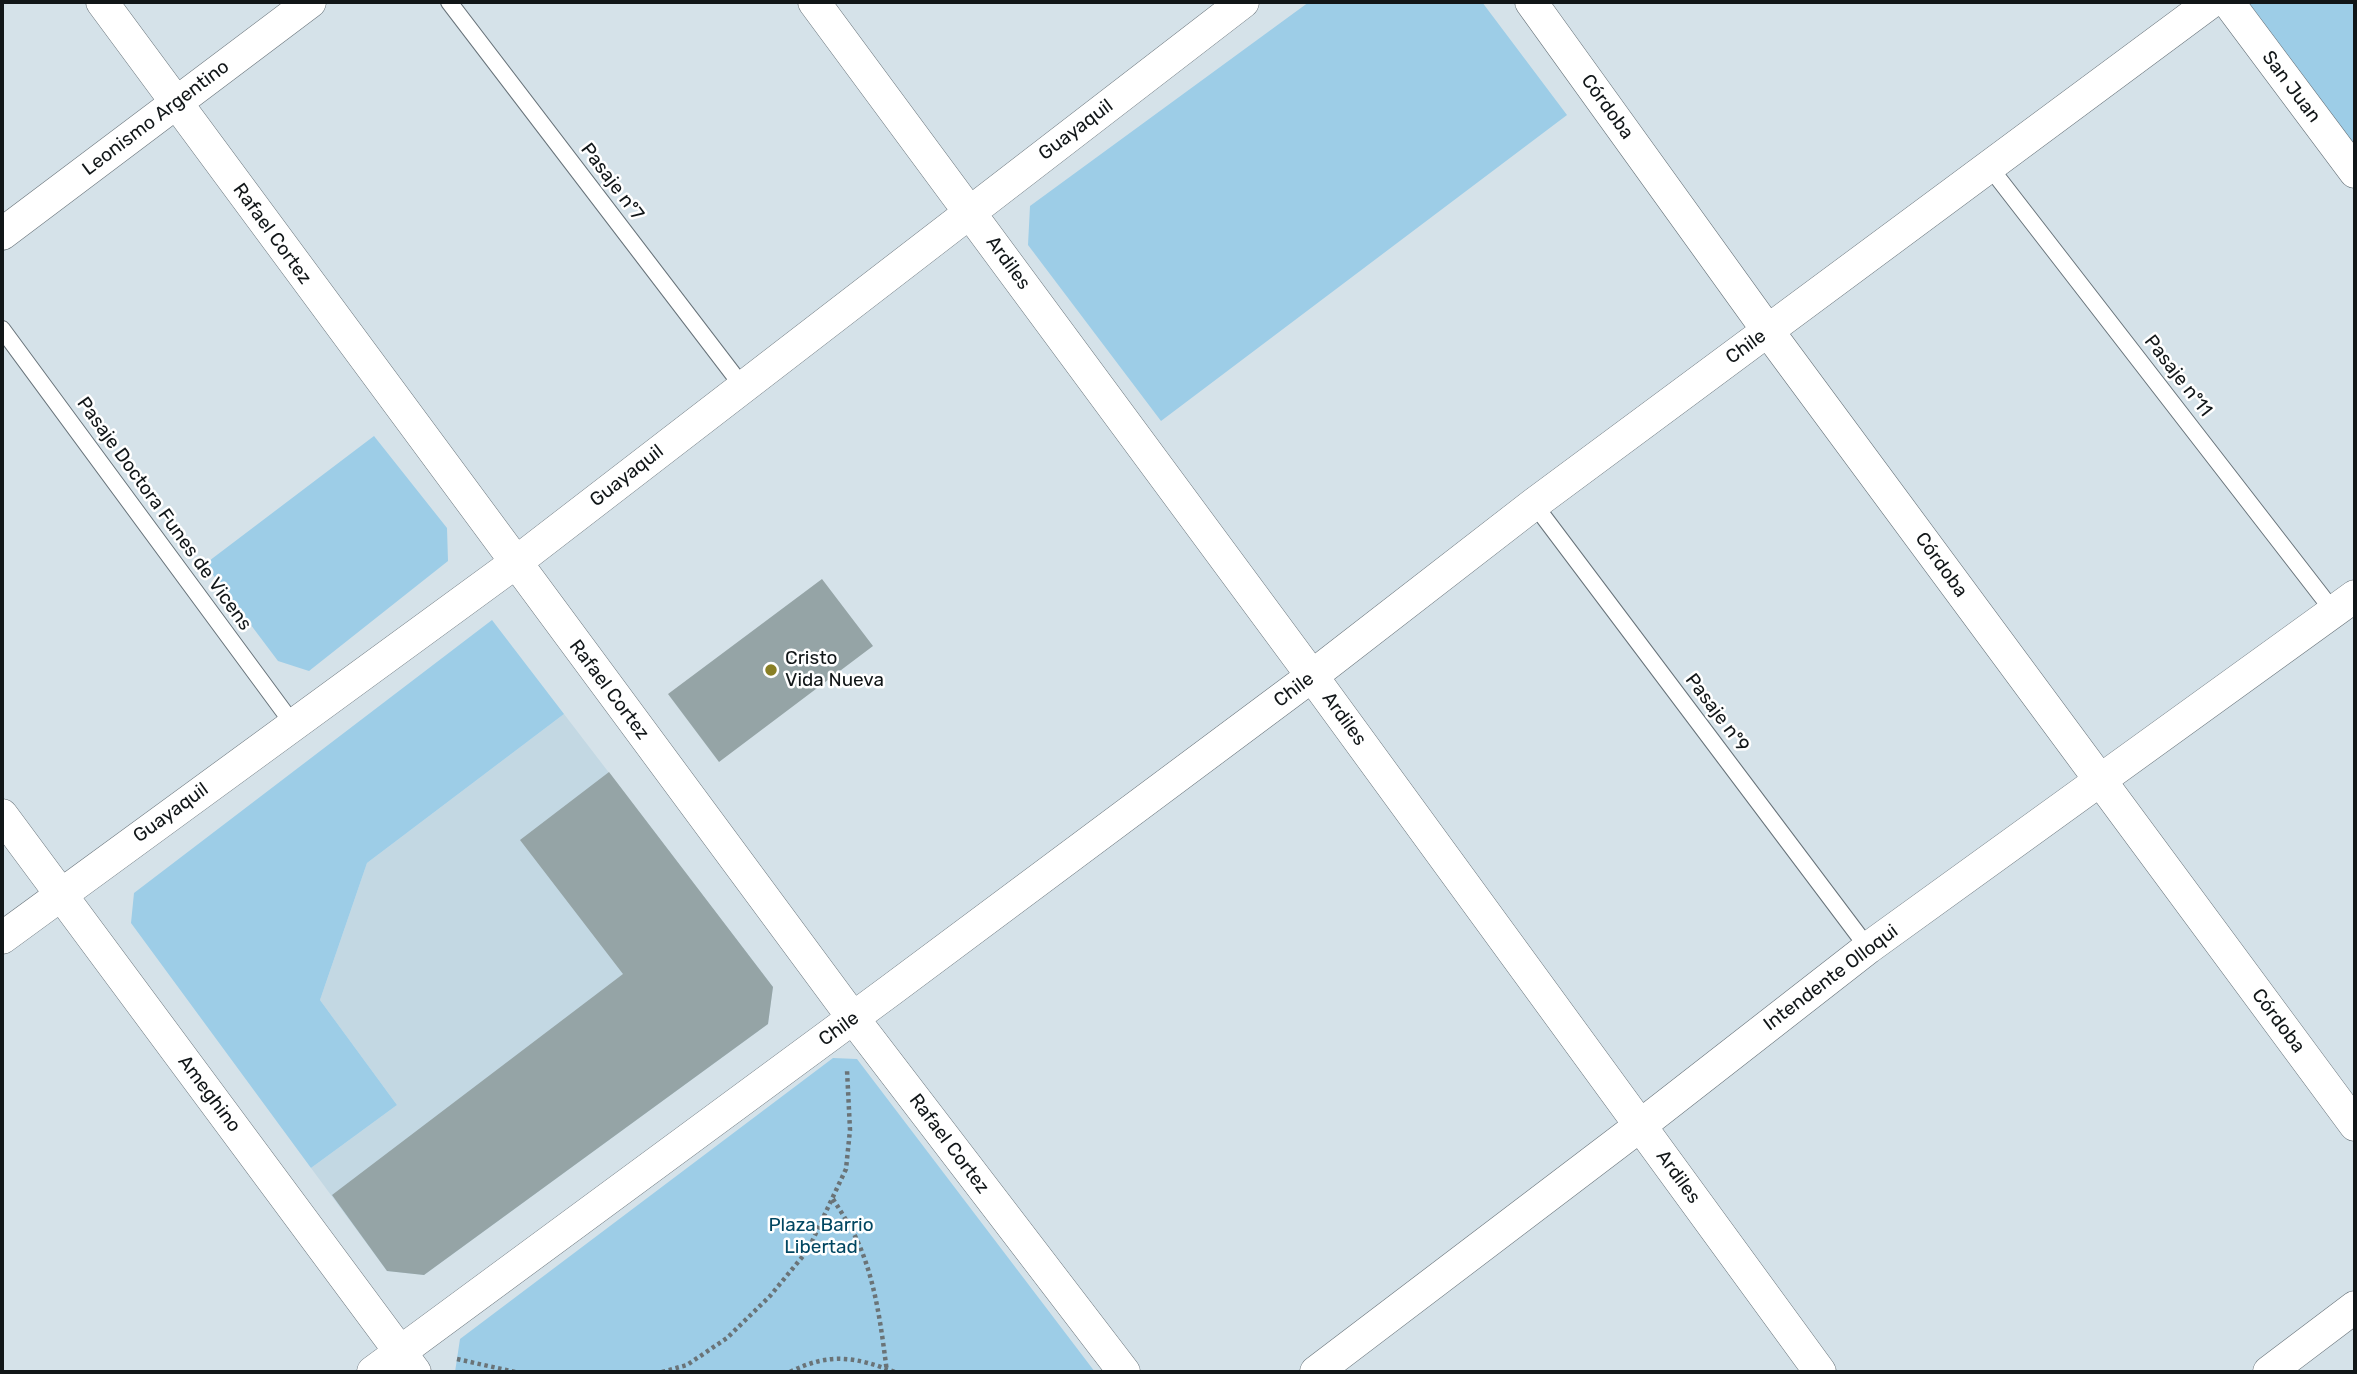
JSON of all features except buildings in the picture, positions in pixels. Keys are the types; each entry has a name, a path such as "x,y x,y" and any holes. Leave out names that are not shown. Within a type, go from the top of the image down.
{"street":[{"name":"Rafael Cortez","path":"102,2 853,1018 1124,1372"},
{"name":"Leonismo Argentino","path":"2,234 310,2"},
{"name":"Ardiles","path":"814,2 1821,1372"},
{"name":"Guayaquil","path":"2,938 515,562 1243,2"},
{"name":"Córdoba","path":"1531,2 1768,331 2355,1125"},
{"name":"Chile","path":"373,1372 408,1362 853,1018 1312,676 1534,504 2211,2"},
{"name":"San Juan","path":"2228,2 2355,172"},
{"name":"Intendente Olloqui","path":"1316,1372 1868,948 2345,604"},
{"name":"Ameghino","path":"2,815 408,1362"},
{"path":"2270,1372 2355,1307"}],"lane":[{"name":"Pasaje nº7","path":"449,2 743,387"},
{"name":"Pasaje nº11","path":"1988,165 2345,604"},
{"name":"Pasaje Doctora Funes de Vicens","path":"2,329 293,724"},
{"name":"Pasaje nº9","path":"1534,504 1868,948"}],"path":[{"path":"662,1372 687,1366 727,1338 770,1296 808,1250 846,1169 849,1143 847,1059"},
{"path":"833,1198 855,1234 869,1273 887,1372"},
{"path":"790,1372 809,1363 843,1357 895,1372"},
{"path":"457,1359 515,1372"}],"shaded area":[{"path":"564,714 773,987 768,1024 424,1275 387,1271 311,1168 397,1105 320,1000 367,863"}],"green space":[{"path":"1309,2 1482,2 1567,115 1161,421 1028,245 1030,206"},
{"path":"2227,2 2355,2 2355,175"},
{"path":"374,436 447,528 448,561 309,671 278,661 205,564"},
{"path":"492,620 564,714 367,863 320,1000 397,1105 311,1168 131,923 134,893"},
{"name":"Plaza Barrio Libertad","path":"833,1058 857,1059 1095,1372 455,1372 460,1339"}],"place":[{"name":"Cristo Vida Nueva","path":"771,670"}]}
